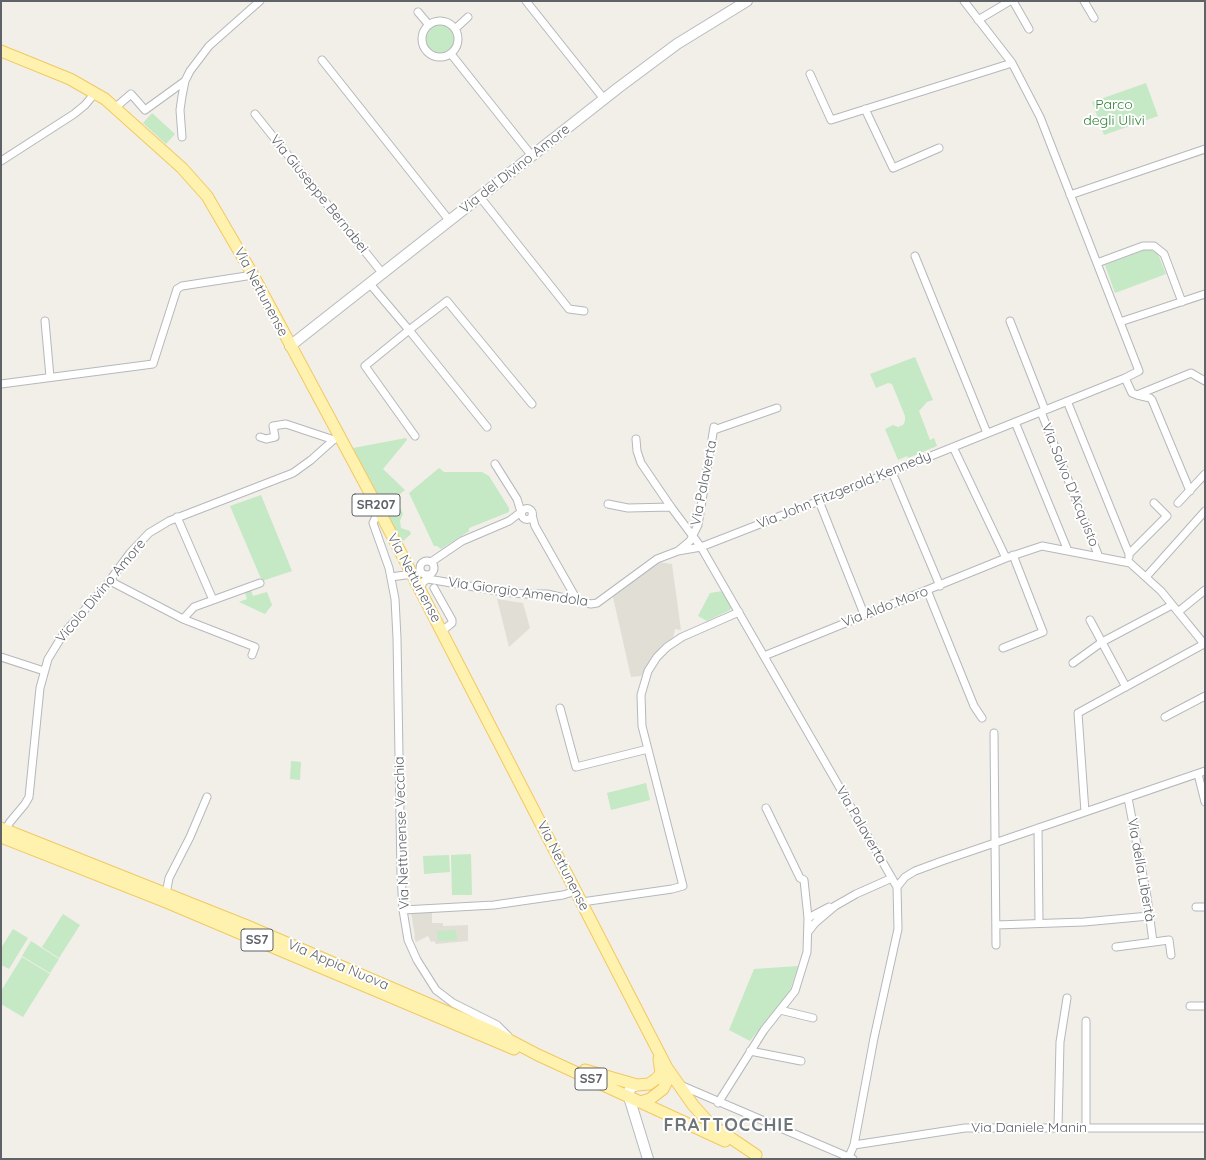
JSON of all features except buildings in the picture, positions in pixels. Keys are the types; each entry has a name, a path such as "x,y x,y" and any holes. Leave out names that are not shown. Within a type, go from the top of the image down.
{"main road":[{"name":"Via del Divino Amore","path":"290,346 604,99 677,44 747,1"},
{"name":"Via Nettunense","path":"1,51 70,79 95,92 116,107 182,168 207,196 253,275 336,437 379,510 667,1068 677,1084"},
{"name":"Via Appia Nuova","path":"2,832 166,894 331,962 512,1040 538,1055 760,1157"},
{"name":"Via Appia Nuova","path":"2,832 512,1048 538,1055"},
{"path":"553,1062 637,1085 649,1084 660,1074 656,1045"},
{"path":"635,1113 637,1104 650,1099 663,1089 667,1081 667,1068"},
{"path":"677,1084 684,1104 700,1130"},
{"path":"677,1084 710,1124 760,1157"},
{"path":"637,1085 632,1087 629,1091 629,1097 648,1159"}],"street":[{"path":"182,137 180,110 185,81 194,64 207,48 260,1"},
{"path":"526,1 604,99"},
{"name":"Via John Fitzgerald Kennedy","path":"701,546 819,502 1067,402 1139,371 1040,117 1012,63 964,1"},
{"path":"978,20 1011,1 1029,29"},
{"path":"1084,1 1094,18"},
{"path":"418,12 429,25"},
{"path":"454,29 468,17"},
{"path":"434,22 445,22 454,29 457,34 457,45 451,54 439,57 428,53 424,48 423,35 429,25 434,22"},
{"path":"451,54 532,156"},
{"path":"322,60 449,220"},
{"path":"810,74 831,120 1012,63"},
{"path":"116,107 131,94 145,110 185,81"},
{"path":"1,162 74,114 85,105 95,92"},
{"path":"865,109 893,168 939,148"},
{"name":"Via Giuseppe Bernabei","path":"255,114 383,274"},
{"path":"1070,195 1205,149"},
{"path":"480,197 569,309 584,310"},
{"path":"1097,264 1144,246 1154,246 1164,254 1182,302"},
{"path":"915,256 987,433"},
{"path":"1,384 153,364 177,289 182,286 253,275"},
{"path":"370,284 487,427"},
{"path":"1120,322 1205,294"},
{"path":"415,436 365,366 446,301 532,404"},
{"path":"45,321 50,377"},
{"path":"1010,321 1043,411"},
{"path":"1136,395 1191,373 1205,381"},
{"path":"1125,378 1132,393 1150,398 1152,400 1190,491"},
{"path":"1067,402 1129,554 1130,563 1161,591 1204,645 1078,713 1085,812"},
{"name":"Via Palaverta","path":"693,535 698,525 714,428 777,408"},
{"name":"Via Salvo D'Acquisto","path":"1043,411 1099,557"},
{"path":"1015,422 1068,551"},
{"path":"260,437 266,439 275,437 273,426 286,424 336,437"},
{"name":"Vicolo Divino Amore","path":"2,832 24,807 29,797 40,688 44,672 55,645 145,537 177,517 290,474 308,463 336,437"},
{"name":"Via Palaverta","path":"636,439 639,460 671,507 701,546 897,887 898,929 874,1038 854,1146 850,1158"},
{"path":"953,447 1006,558"},
{"path":"496,464 526,515 535,526 577,600"},
{"path":"892,472 940,586"},
{"path":"1178,503 1205,474"},
{"path":"819,502 864,614"},
{"path":"1129,554 1166,516 1154,503"},
{"path":"608,504 628,508 671,507"},
{"name":"Via Nettunense Vecchia","path":"379,510 373,523 391,577 397,638 399,805 403,910 408,940 424,973 436,990 453,1003 497,1025 512,1040"},
{"path":"1146,577 1205,511"},
{"path":"391,577 410,571 423,561 431,562 462,541 526,515"},
{"path":"177,517 213,600"},
{"name":"Via Giorgio Amendola","path":"678,551 690,541 693,535"},
{"name":"Via Giorgio Amendola","path":"420,589 420,585 428,579 518,594 560,596 591,604 596,603 657,559 678,551 701,546"},
{"name":"Via Aldo Moro","path":"764,656 864,614 940,586 1013,555 1042,546 1130,563"},
{"path":"1003,648 1043,632 1013,555"},
{"path":"423,561 419,570 422,574 427,575 432,573 434,569 431,562"},
{"path":"110,580 183,619 255,647 252,655"},
{"path":"183,619 194,607 260,584"},
{"path":"434,588 452,620 452,623 442,631"},
{"path":"926,590 971,700 982,718"},
{"path":"1178,612 1205,590"},
{"path":"1073,663 1102,642 1172,604"},
{"path":"582,902 681,888 683,886 640,717 641,695 648,671 657,657 667,647 682,637 739,612"},
{"path":"1090,620 1126,686"},
{"path":"1,657 44,672"},
{"path":"1165,717 1205,696"},
{"path":"560,708 576,767 648,749"},
{"path":"994,733 996,945"},
{"path":"897,887 905,877 915,871 1202,772 1205,802"},
{"path":"166,894 169,878 190,837 207,797"},
{"name":"Via della Libertà","path":"1128,798 1147,897 1153,942"},
{"path":"718,1103 750,1051 795,991 807,952 808,918 804,880 800,878 766,808"},
{"path":"1038,828 1040,923"},
{"path":"808,918 892,878"},
{"path":"403,910 494,905 563,895 576,891"},
{"path":"808,933 815,923 835,906"},
{"path":"1196,907 1205,907"},
{"path":"996,924 1040,923 1149,916"},
{"name":"Via della Libertà","path":"1116,947 1169,940 1171,955"},
{"path":"1058,1128 1060,1042 1067,998"},
{"path":"1190,1006 1205,1006"},
{"path":"780,1010 814,1018"},
{"path":"1086,1021 1086,1128"},
{"path":"750,1051 801,1061"},
{"path":"677,1084 718,1103 850,1158"},
{"name":"Via Daniele Manin","path":"854,1146 965,1128 1205,1128"}],"shaded area":[{"path":"659,562 672,564 681,630 675,629 673,638 662,645 641,676 631,677 613,597"},
{"path":"497,599 523,603 530,628 509,647"},
{"path":"411,913 432,913 432,923 443,923 443,926 468,925 468,941 436,944 434,941 431,942 428,936 416,942"}],"green space":[{"path":"440,25 446,26 454,34 454,46 446,54 440,55 434,54 426,46 425,40 426,34 434,26"},
{"name":"Parco degli Ulivi","path":"1146,83 1158,116 1104,135 1092,102"},
{"path":"152,113 175,134 166,144 143,123"},
{"path":"1145,250 1151,250 1158,254 1166,274 1115,293 1105,265"},
{"path":"915,357 933,400 927,402 919,411 930,440 934,438 937,446 908,458 907,456 898,460 885,429 893,425 898,427 903,425 905,416 892,384 888,383 876,388 870,374"},
{"path":"406,438 407,440 383,469 405,490 395,498 403,514 400,521 401,528 410,531 411,534 402,542 353,448"},
{"path":"439,468 444,472 482,472 489,476 509,508 509,512 469,528 469,531 441,549 434,546 409,493"},
{"path":"261,495 292,571 262,581 230,506"},
{"path":"251,590 253,596 267,592 272,605 265,614 239,602 247,599 245,592"},
{"path":"723,591 732,606 730,610 707,621 698,616 710,593"},
{"path":"291,761 301,762 300,780 290,779"},
{"path":"646,783 650,800 611,810 607,793"},
{"path":"471,854 472,895 452,895 451,855"},
{"path":"449,855 450,872 424,874 423,856"},
{"path":"63,914 80,925 59,958 42,947"},
{"path":"13,929 28,938 9,969 1,965 1,948"},
{"path":"456,930 457,940 438,941 437,931"},
{"path":"31,941 59,959 50,973 22,956"},
{"path":"22,957 50,974 23,1017 1,1004 1,991"},
{"path":"798,966 790,991 750,1041 729,1030 754,969"}],"district":[{"name":"FRATTOCCHIE","path":"729,1126"}]}
